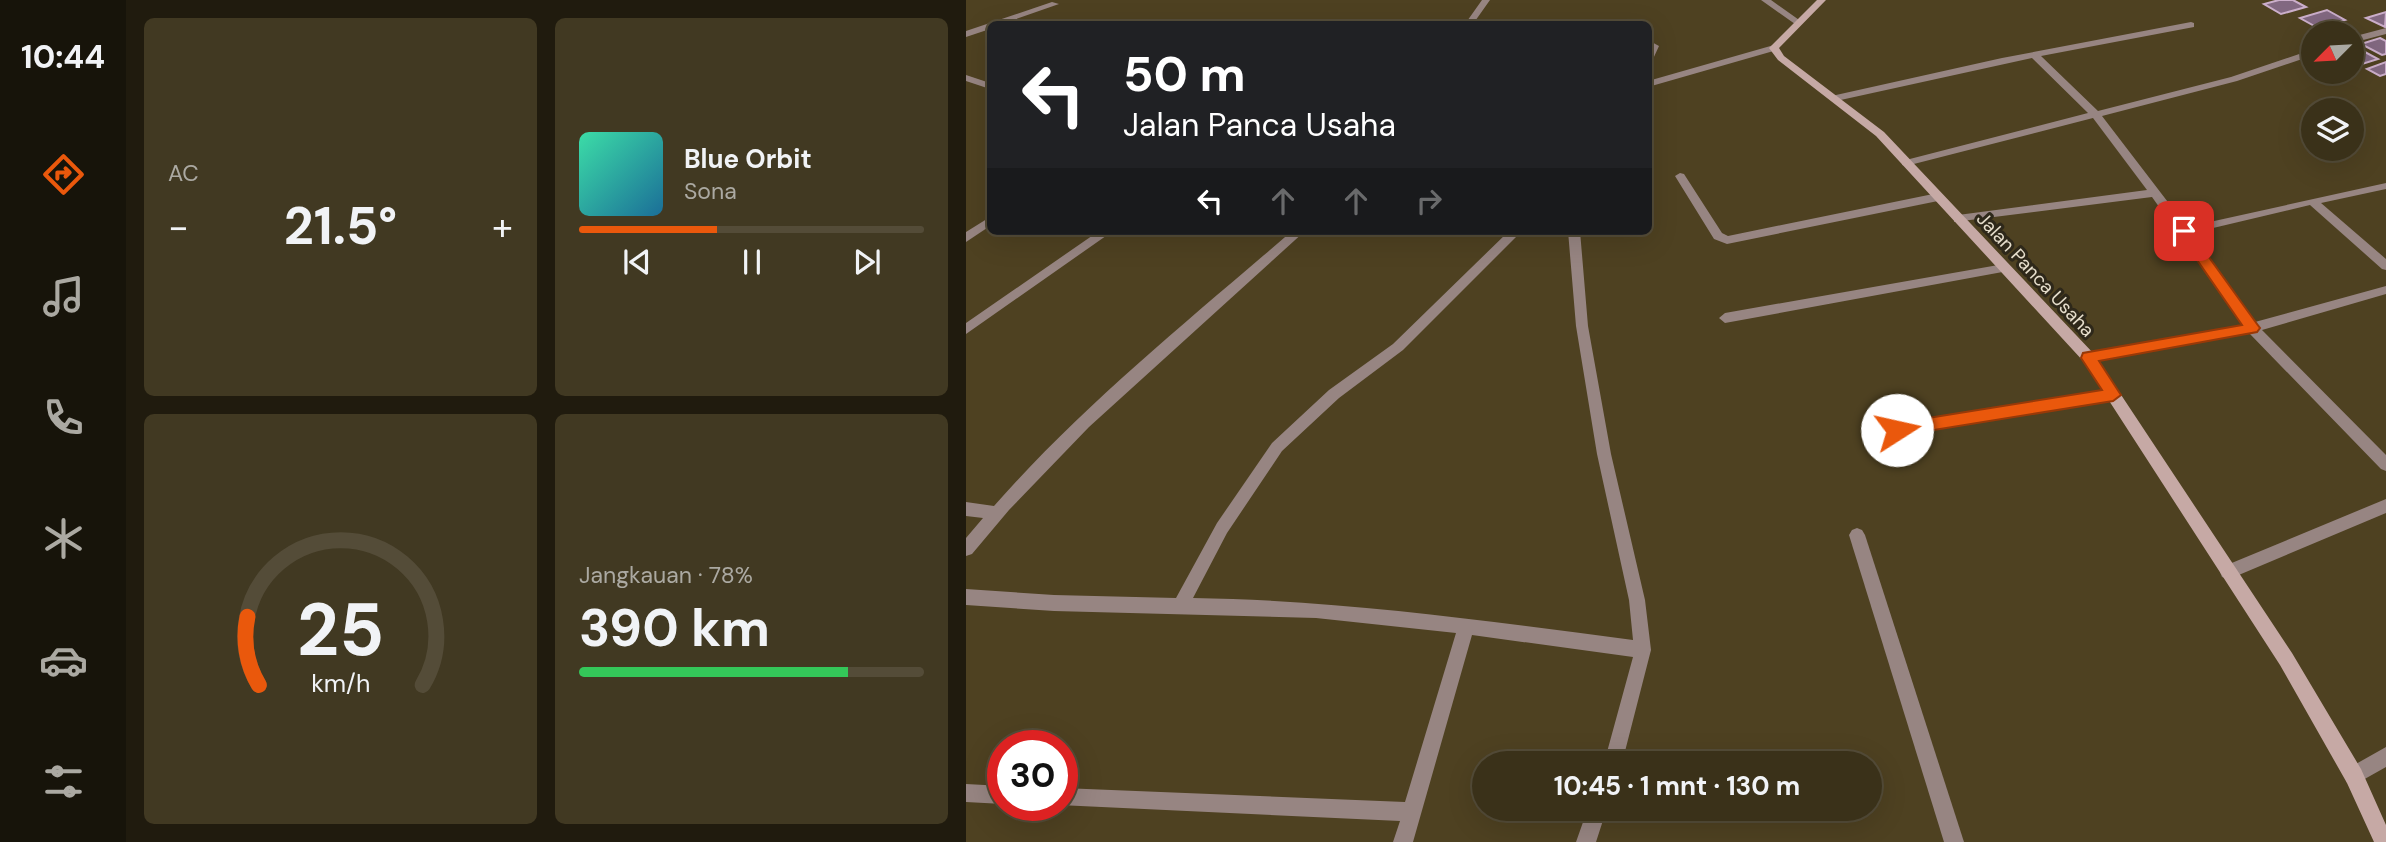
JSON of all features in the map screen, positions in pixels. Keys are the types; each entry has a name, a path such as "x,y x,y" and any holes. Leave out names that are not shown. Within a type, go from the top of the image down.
{"street":[{"path":"1471,21 1486,0"},
{"path":"1765,0 1798,22"},
{"path":"1652,83 1774,48 1822,0"},
{"path":"1005,21 1055,4"},
{"path":"1836,98 2002,61 2191,25"},
{"path":"966,34 987,27"},
{"path":"2364,37 2386,31"},
{"name":"Jalan Panca Usaha","path":"1774,48 1781,58 1880,134 2088,358 2286,659 2354,776 2384,842"},
{"path":"2035,56 2095,114 2184,231 2252,328 2386,464"},
{"path":"1906,163 2234,79 2301,56"},
{"path":"966,78 987,85"},
{"path":"1680,176 1718,236 1724,240 1938,197"},
{"path":"2184,231 2386,186"},
{"path":"1958,219 2154,194"},
{"path":"2312,201 2386,266"},
{"path":"966,238 987,223"},
{"path":"966,329 1101,235"},
{"path":"966,549 996,513 1133,378 1294,235"},
{"path":"1180,607 1222,528 1277,446 1334,394 1398,346 1512,235"},
{"path":"1574,235 1585,339 1604,454 1637,600 1643,650 1616,751"},
{"path":"1725,318 2004,268"},
{"path":"2088,358 2252,328 2386,290"},
{"path":"1897,430 2113,395"},
{"path":"2228,572 2386,506"},
{"path":"966,509 996,513"},
{"path":"1857,534 1954,842"},
{"path":"966,597 1037,604 1315,610 1466,626 1643,650"},
{"path":"1403,842 1466,626"},
{"path":"2354,776 2386,756"},
{"path":"966,793 987,794"},
{"path":"1078,798 1412,812"},
{"path":"1586,842 1593,821"}],"building":[{"path":"2293,0 2306,7 2281,14 2264,4"},
{"path":"2327,10 2345,20 2305,21 2300,18"},
{"path":"2386,12 2385,27 2366,18"},
{"path":"2380,38 2386,41 2386,54 2382,55 2364,43"},
{"path":"2364,51 2378,59 2364,63"},
{"path":"2386,62 2386,74 2380,76 2367,69"}],"route":[{"path":"1897,430 1968,416 2113,395 2088,358 2252,328 2184,231"}]}
